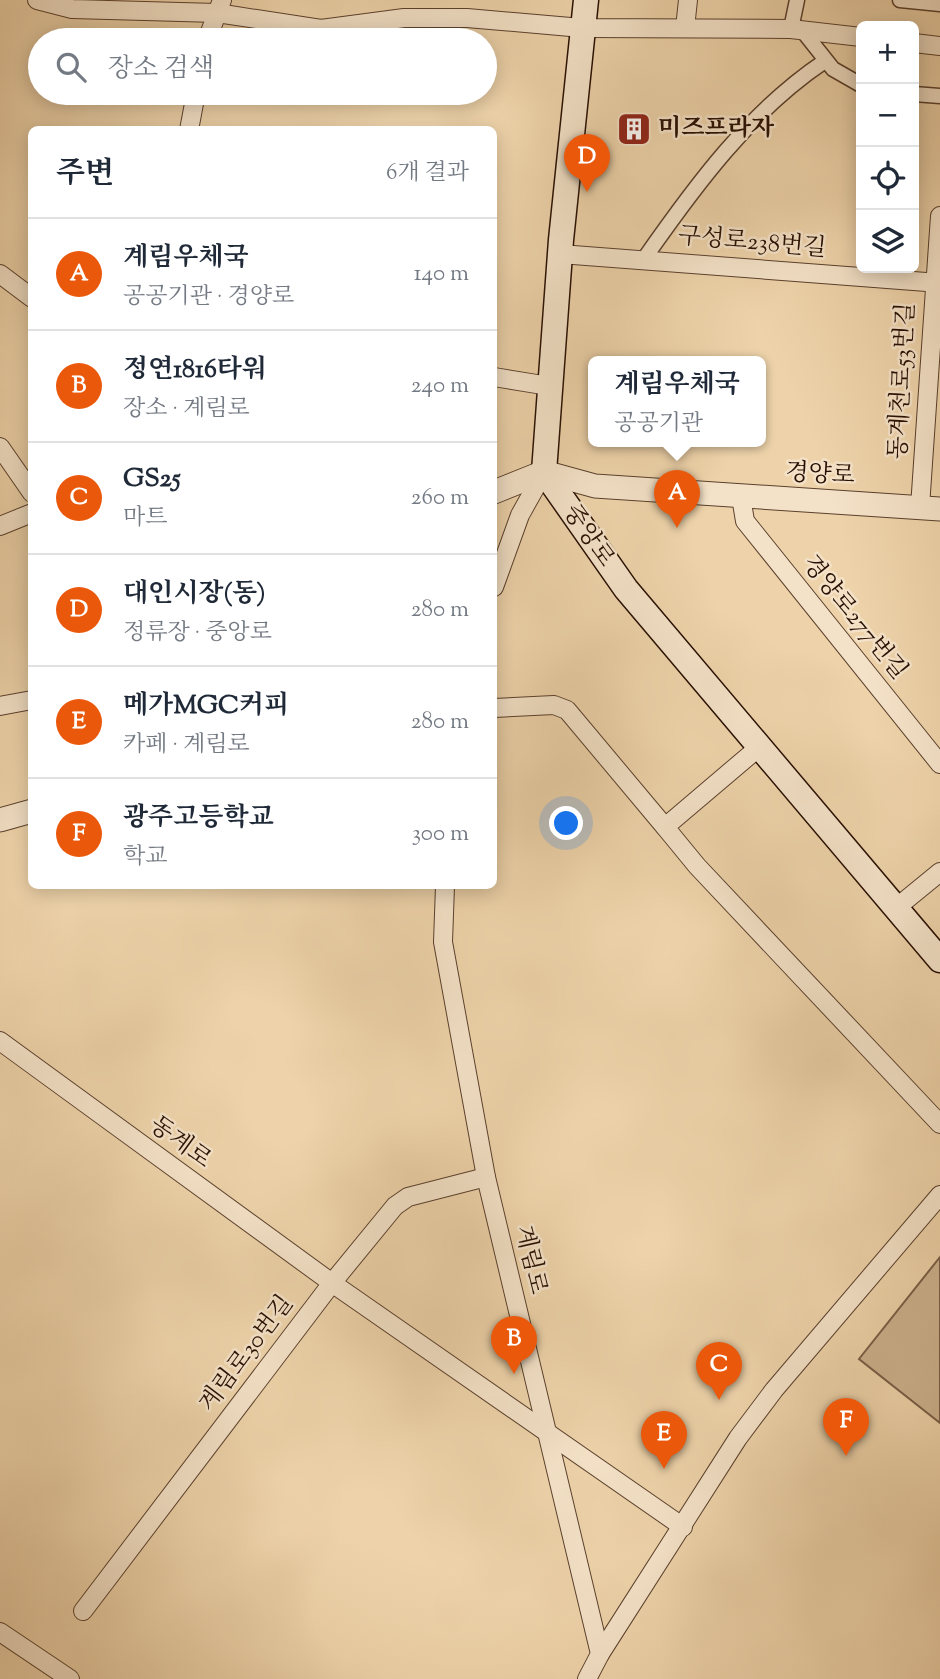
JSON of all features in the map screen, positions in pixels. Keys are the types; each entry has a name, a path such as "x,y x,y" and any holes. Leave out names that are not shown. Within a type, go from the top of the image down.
{"main road":[{"path":"544,472 560,254 586,0"},
{"name":"중앙로","path":"544,472 626,589 940,960"}],"street":[{"path":"37,0 72,9 219,6 317,28"},
{"path":"685,28 688,0"},
{"path":"797,0 796,30 833,69 859,84"},
{"path":"900,0 940,4"},
{"path":"211,28 219,6"},
{"path":"329,28 404,18 455,18 582,28 796,30 856,36"},
{"path":"919,44 940,46"},
{"name":"구성로238번길","path":"644,259 686,199 752,123 780,95 825,61"},
{"path":"919,94 940,96"},
{"path":"190,126 194,105"},
{"name":"동계천로53번길","path":"930,508 940,216"},
{"name":"구성로238번길","path":"560,254 937,283"},
{"path":"0,274 28,295"},
{"path":"497,377 549,386"},
{"path":"0,447 28,487"},
{"path":"497,491 544,472"},
{"path":"497,579 520,515 544,472"},
{"name":"경양로","path":"544,472 595,486 930,508"},
{"name":"경양로277번길","path":"741,497 745,521 940,764"},
{"path":"0,526 28,515"},
{"path":"2,708 28,701"},
{"path":"497,708 554,705 566,710 697,866 940,1124"},
{"path":"665,827 758,748"},
{"path":"0,820 28,812"},
{"path":"896,908 940,872"},
{"name":"계림로","path":"445,889 443,942 486,1177 600,1654"},
{"name":"동계로","path":"0,1041 332,1283 683,1527"},
{"name":"계림로30번길","path":"83,1611 332,1283 400,1202 408,1197 486,1177"},
{"path":"587,1679 600,1654 683,1527 707,1482 774,1390 940,1195"},
{"path":"0,1632 70,1679"}],"shaded area":[{"path":"940,1257 940,1423 859,1359"}],"place":[{"name":"미즈프라자","path":"634,129"},
{"name":"대인시장(동)","path":"587,192"},
{"name":"계림우체국","path":"677,528"},
{"name":"정연1816타워","path":"514,1374"},
{"name":"GS25","path":"719,1400"},
{"name":"광주고등학교","path":"846,1456"},
{"name":"메가MGC커피","path":"664,1469"}]}
